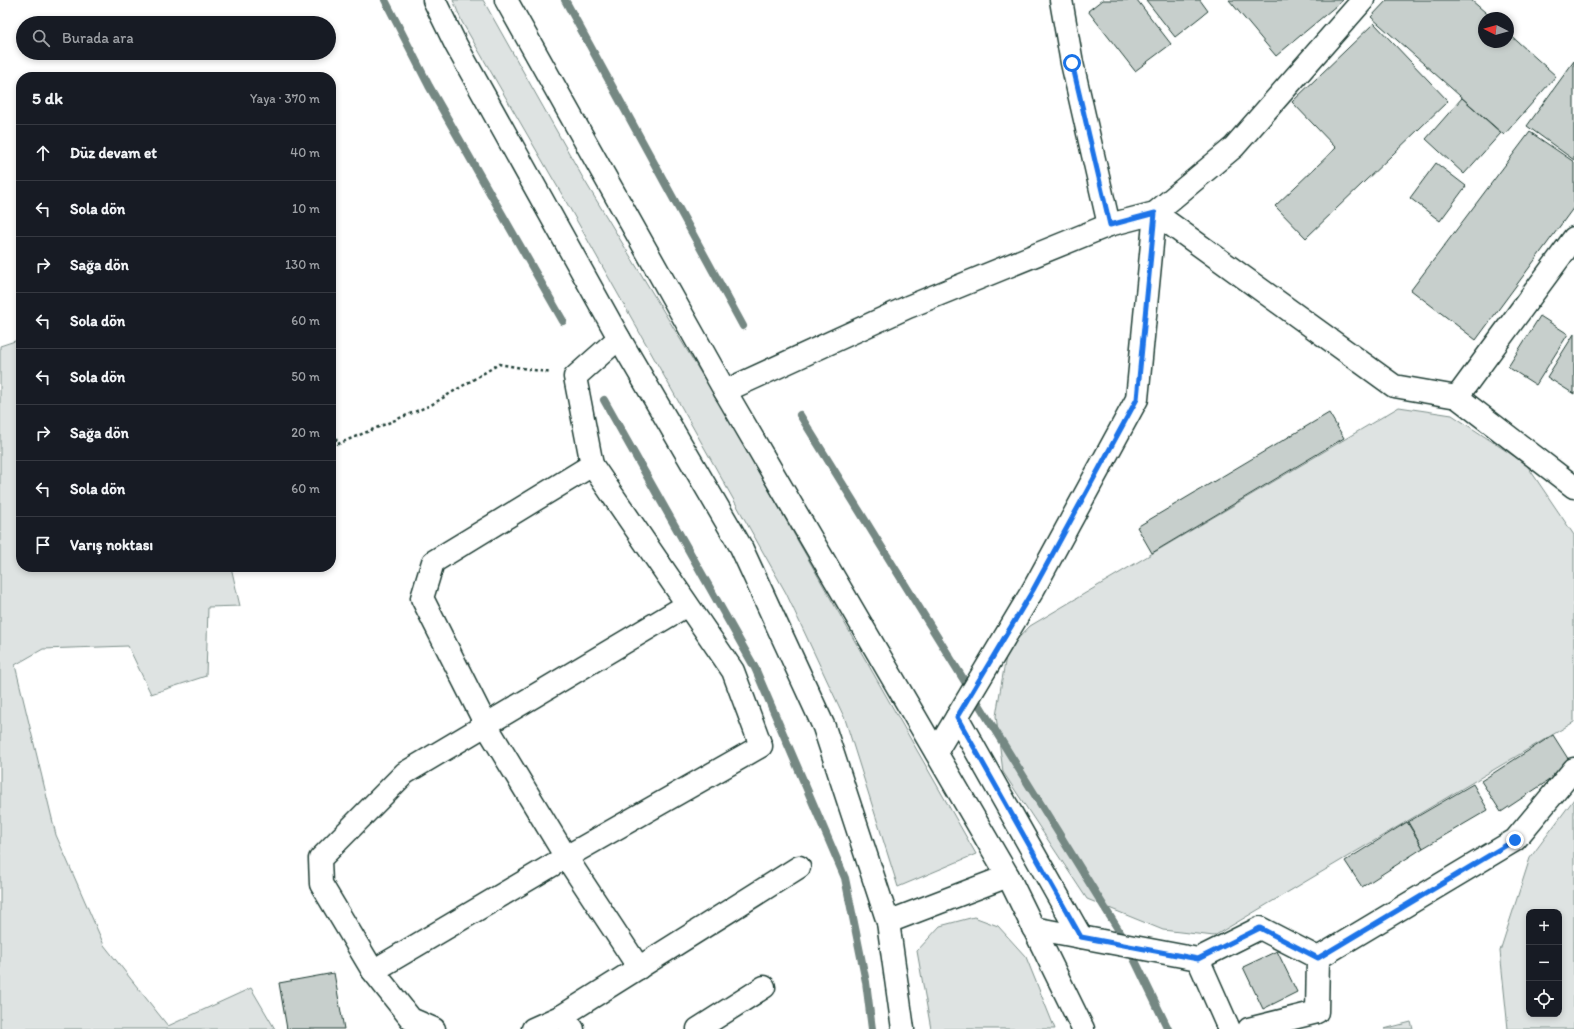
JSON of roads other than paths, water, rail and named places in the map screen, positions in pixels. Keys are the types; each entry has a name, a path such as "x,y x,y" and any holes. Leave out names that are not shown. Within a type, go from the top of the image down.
{"main road":[{"path":"434,0 456,45 619,338 741,547 824,727 888,922 903,1029"},
{"path":"506,0 725,391 1008,876 1082,1027"},
{"path":"1061,0 1072,63 1110,225"},
{"path":"725,391 908,307 1110,225 1155,213 1234,147 1363,0"},
{"path":"936,752 1033,590 1137,399 1155,213"},
{"path":"1155,213 1394,386 1457,397 1574,487"},
{"path":"1457,397 1574,238"},
{"path":"373,972 566,857 761,746 733,671 592,465 575,377 619,338"},
{"path":"592,465 433,562 422,598 486,725 566,857 639,968"},
{"path":"434,1029 412,1019 373,972 321,884 320,859 405,773 687,605"},
{"path":"957,717 1081,937"},
{"path":"1318,958 1515,840 1574,769"},
{"path":"533,1029 567,1023 639,968 799,867"},
{"path":"888,922 1008,876"},
{"path":"1033,928 1198,959 1260,928 1318,958"},
{"path":"1248,1029 1317,1012 1318,958"},
{"path":"1198,959 1229,1029"},
{"path":"698,1029 764,987"}],"waterway":[{"path":"385,0 429,86 563,321"},
{"path":"565,0 743,326"},
{"path":"604,400 755,668 845,878 866,982 872,1029"},
{"path":"800,415 1126,942 1168,1029"}]}
